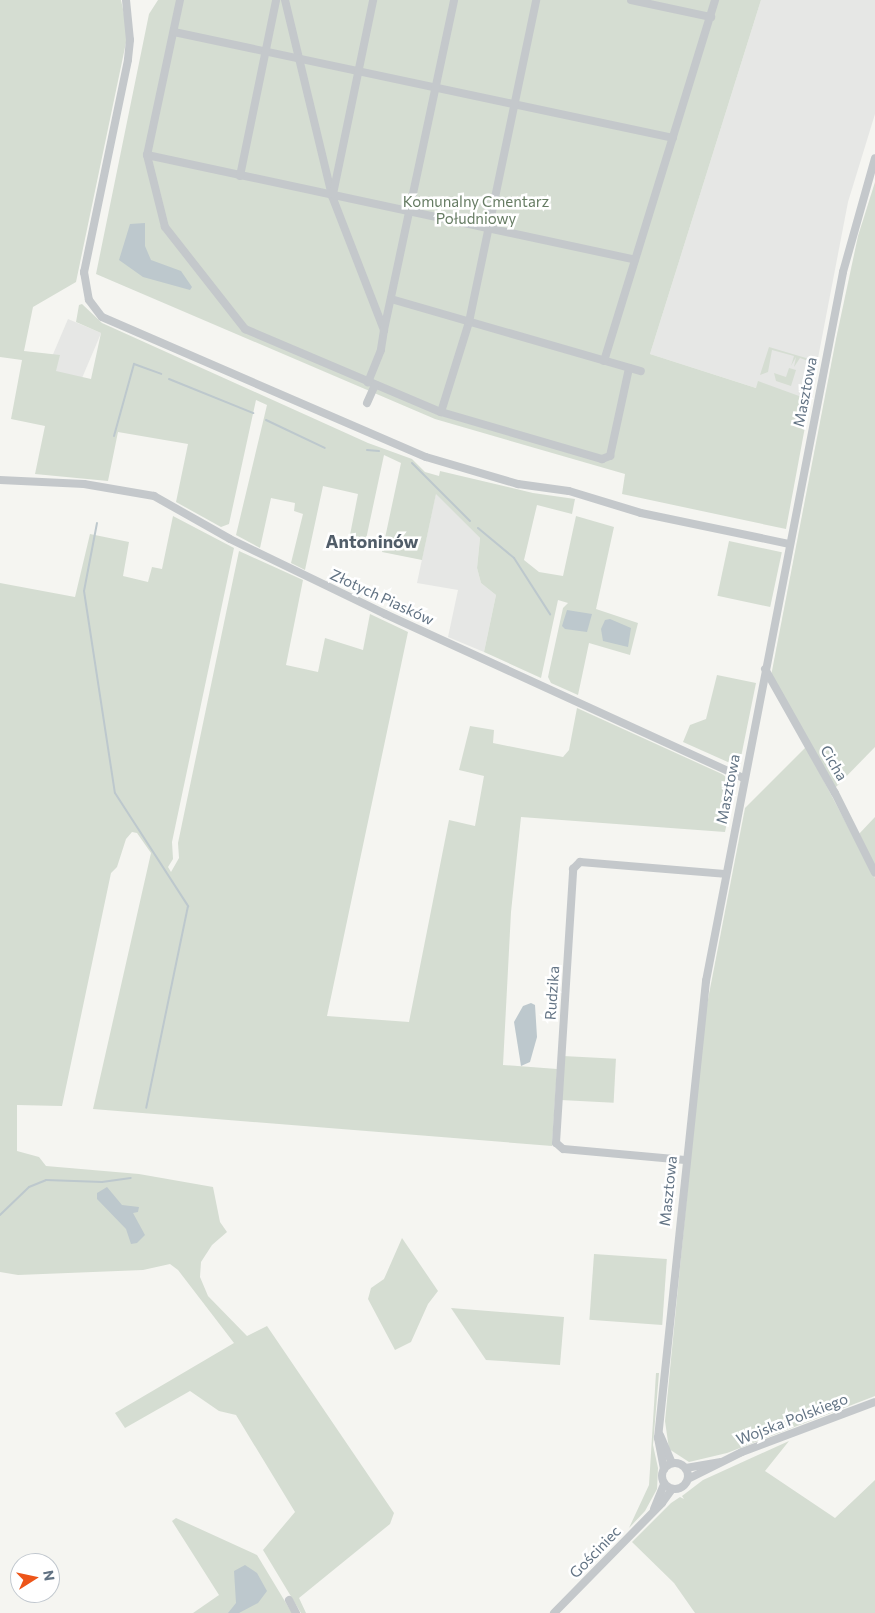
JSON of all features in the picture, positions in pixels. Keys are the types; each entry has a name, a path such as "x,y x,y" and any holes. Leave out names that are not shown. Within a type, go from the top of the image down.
{"street":[{"path":"126,0 128,60 84,272 89,300 102,317 426,457 518,484 569,491 641,513 790,544"},
{"path":"180,0 147,155 165,227 234,318 246,330 441,412 602,459 610,456 629,368"},
{"path":"240,176 276,0"},
{"path":"285,0 332,196 384,330"},
{"path":"332,196 373,0"},
{"path":"367,403 381,350 454,0"},
{"path":"441,412 469,322 536,0"},
{"path":"631,0 649,2 711,17"},
{"path":"604,361 715,0"},
{"path":"174,32 674,138"},
{"path":"147,155 636,260"},
{"name":"Masztowa","path":"664,1469 658,1447 685,1160 706,981 725,874 843,272 875,158"},
{"path":"391,299 641,371"},
{"name":"Złotych Piasków","path":"0,480 84,484 154,496 230,539 385,614 744,778"},
{"name":"Cicha","path":"765,669 835,793 875,873"},
{"name":"Rudzika","path":"685,1160 563,1148 556,1143 573,869 580,862 725,874"},
{"name":"Wojska Polskiego","path":"688,1479 719,1462 875,1402"},
{"name":"Masztowa","path":"660,1434 672,1463"},
{"name":"Wojska Polskiego","path":"686,1468 719,1462"},
{"path":"672,1463 686,1468 688,1479 681,1488 672,1489 664,1484 664,1469 672,1463"},
{"name":"Gościniec","path":"654,1509 664,1484"},
{"name":"Gościniec","path":"554,1613 654,1509 662,1503 672,1489"},
{"path":"289,1600 296,1613"}],"shaded area":[{"path":"761,0 875,0 875,114 848,202 809,405 650,354"},
{"path":"145,223 145,246 151,260 181,271 192,287 190,290 143,277 119,260 130,224"},
{"path":"68,319 101,333 80,382 47,368"},
{"path":"436,493 480,538 477,568 481,583 496,595 484,652 448,637 458,590 417,583"},
{"path":"567,610 592,614 587,632 565,629 562,626"},
{"path":"610,619 631,628 628,647 603,641 601,629 605,620"},
{"path":"531,1003 535,1005 537,1037 530,1062 521,1066 514,1022 523,1006"},
{"path":"107,1187 122,1205 139,1207 138,1212 133,1213 145,1235 137,1243 131,1244 126,1229 97,1199 97,1193"},
{"path":"245,1565 257,1573 267,1591 258,1603 239,1613 228,1613 236,1603 234,1571"}],"green space":[{"path":"0,0 121,0 128,33 76,282 33,307 24,351 60,355 56,371 91,379 101,333 76,322 79,305 82,304 102,323 368,443 412,459 425,472 439,476 440,471 533,493 575,499 572,514 537,505 524,560 539,572 563,576 576,516 614,527 596,609 638,623 630,655 589,643 578,695 551,683 548,677 563,608 568,603 558,600 541,678 484,652 496,595 481,583 477,568 480,538 436,494 422,560 382,552 401,463 384,455 365,544 349,540 358,494 323,486 305,570 291,563 303,514 294,511 295,503 271,498 260,548 236,535 267,405 256,400 229,524 221,527 176,502 188,444 118,432 108,481 35,474 45,426 11,419 22,360 0,357"},
{"name":"Komunalny Cmentarz Południowy","path":"158,0 761,0 650,354 756,388 758,381 810,400 786,529 622,494 625,474 435,419 96,274 149,14"},
{"path":"875,182 875,747 835,788 771,676 836,339 858,236"},
{"path":"769,347 816,361 811,391 804,385 811,362 800,358 794,367 796,357 791,366 794,356 772,350 768,372 760,375"},
{"path":"789,368 796,370 791,386 776,381 774,373 786,377"},
{"path":"173,516 234,548 172,842 173,859 168,867 171,872 179,858 178,843 239,551 303,580 286,665 318,672 325,638 363,650 370,614 408,632 327,1016 409,1022 449,820 475,826 484,776 459,770 470,726 494,730 493,743 563,757 569,750 577,708 722,774 730,780 734,789 725,832 521,817 511,912 503,1065 557,1069 552,1146 93,1109 151,853 137,833 132,832 126,839 117,867 111,873 62,1106 17,1105 17,1151 39,1157 46,1166 139,1174 213,1187 220,1222 227,1232 212,1245 201,1262 200,1277 208,1296 247,1336 267,1326 394,1513 390,1524 299,1598 306,1613 301,1613 263,1550 295,1512 236,1415 219,1411 190,1391 125,1428 115,1413 234,1343 178,1270 170,1264 143,1270 18,1275 0,1272 0,583 75,597 90,534 129,542 123,576 148,582 152,567 162,569"},
{"path":"729,541 782,552 770,607 717,596"},
{"path":"717,675 756,683 739,767 683,742 690,725 706,719"},
{"path":"806,747 875,878 875,1396 727,1453 689,1462 669,1449 665,1421 704,1020 745,808"},
{"path":"875,817 875,867 858,835"},
{"path":"563,1056 616,1059 614,1103 561,1100"},
{"path":"402,1238 438,1291 428,1304 411,1342 395,1350 368,1299 371,1288 384,1279"},
{"path":"594,1254 667,1259 662,1325 589,1320"},
{"path":"451,1308 564,1317 560,1365 486,1360"},
{"path":"656,1373 659,1373 653,1445 658,1468 657,1489 645,1511 629,1528 649,1485"},
{"path":"789,1441 765,1471 835,1518 875,1480 875,1613 695,1613 674,1583 632,1542 671,1503 680,1497 684,1499 682,1496 703,1480"},
{"path":"176,1518 257,1555 292,1613 193,1613 219,1595 172,1521"}],"waterway":[{"path":"114,436 134,364 161,374"},
{"path":"169,379 253,413"},
{"path":"266,420 325,448"},
{"path":"367,450 379,451"},
{"path":"412,463 470,521"},
{"path":"97,523 84,591 115,793 188,906 146,1108"},
{"path":"478,528 514,558 550,614"},
{"path":"0,1215 29,1187 46,1180 102,1182 131,1178"}],"district":[{"name":"Antoninów","path":"372,541"}]}
